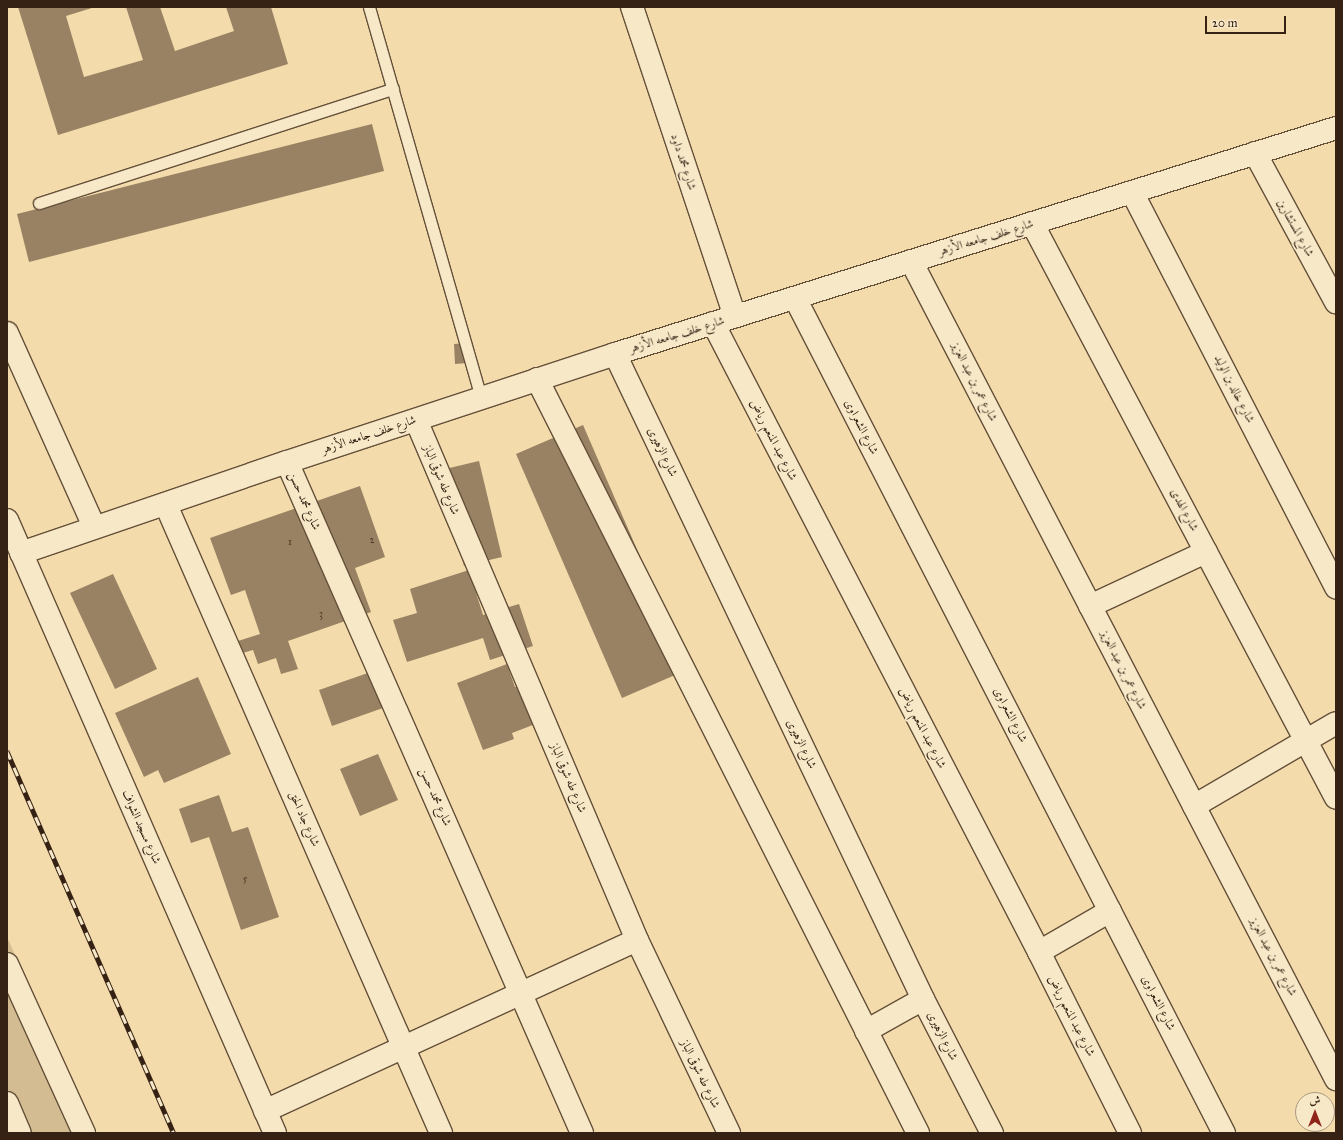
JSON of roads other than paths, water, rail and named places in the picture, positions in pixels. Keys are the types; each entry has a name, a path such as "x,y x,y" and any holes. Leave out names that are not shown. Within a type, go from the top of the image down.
{"street":[{"name":"شارع محمد داود","path":"632,7 735,316"},
{"name":"شارع خلف جامعه الأزهر","path":"21,553 94,527 166,505 287,462 537,379 1336,128"},
{"name":"شارع المستشارين","path":"1255,153 1336,302"},
{"name":"شارع خالد بن الوليد","path":"1132,192 1336,587"},
{"name":"شارع الهدى","path":"1032,223 1336,798"},
{"name":"شارع عمر بن عبد العزيز","path":"911,261 1336,1079"},
{"name":"شارع الشعراوى","path":"795,298 1224,1133"},
{"name":"شارع عبد المنعم رياض","path":"713,323 1039,952 1130,1133"},
{"path":"7,333 94,527"},
{"name":"شارع الزهيرى","path":"615,354 923,1000 992,1133"},
{"path":"537,379 918,1133"},
{"name":"شارع طه شوقى الباز","path":"416,420 636,940 729,1133"},
{"name":"شارع محمد حسن","path":"287,462 582,1133"},
{"name":"شارع جاد الحق","path":"166,505 441,1133"},
{"name":"شارع مسجد الشواف","path":"7,520 275,1133"},
{"path":"1090,606 1206,552"},
{"path":"1194,806 1336,723"},
{"path":"1039,952 1110,911"},
{"path":"265,1111 636,940"},
{"path":"7,964 84,1133"},
{"path":"866,1031 923,1000"},
{"path":"7,1103 20,1133"}],"lane":[{"path":"369,7 481,398"},
{"path":"39,202 393,89"}],"railway":[{"path":"7,751 174,1133"}]}
